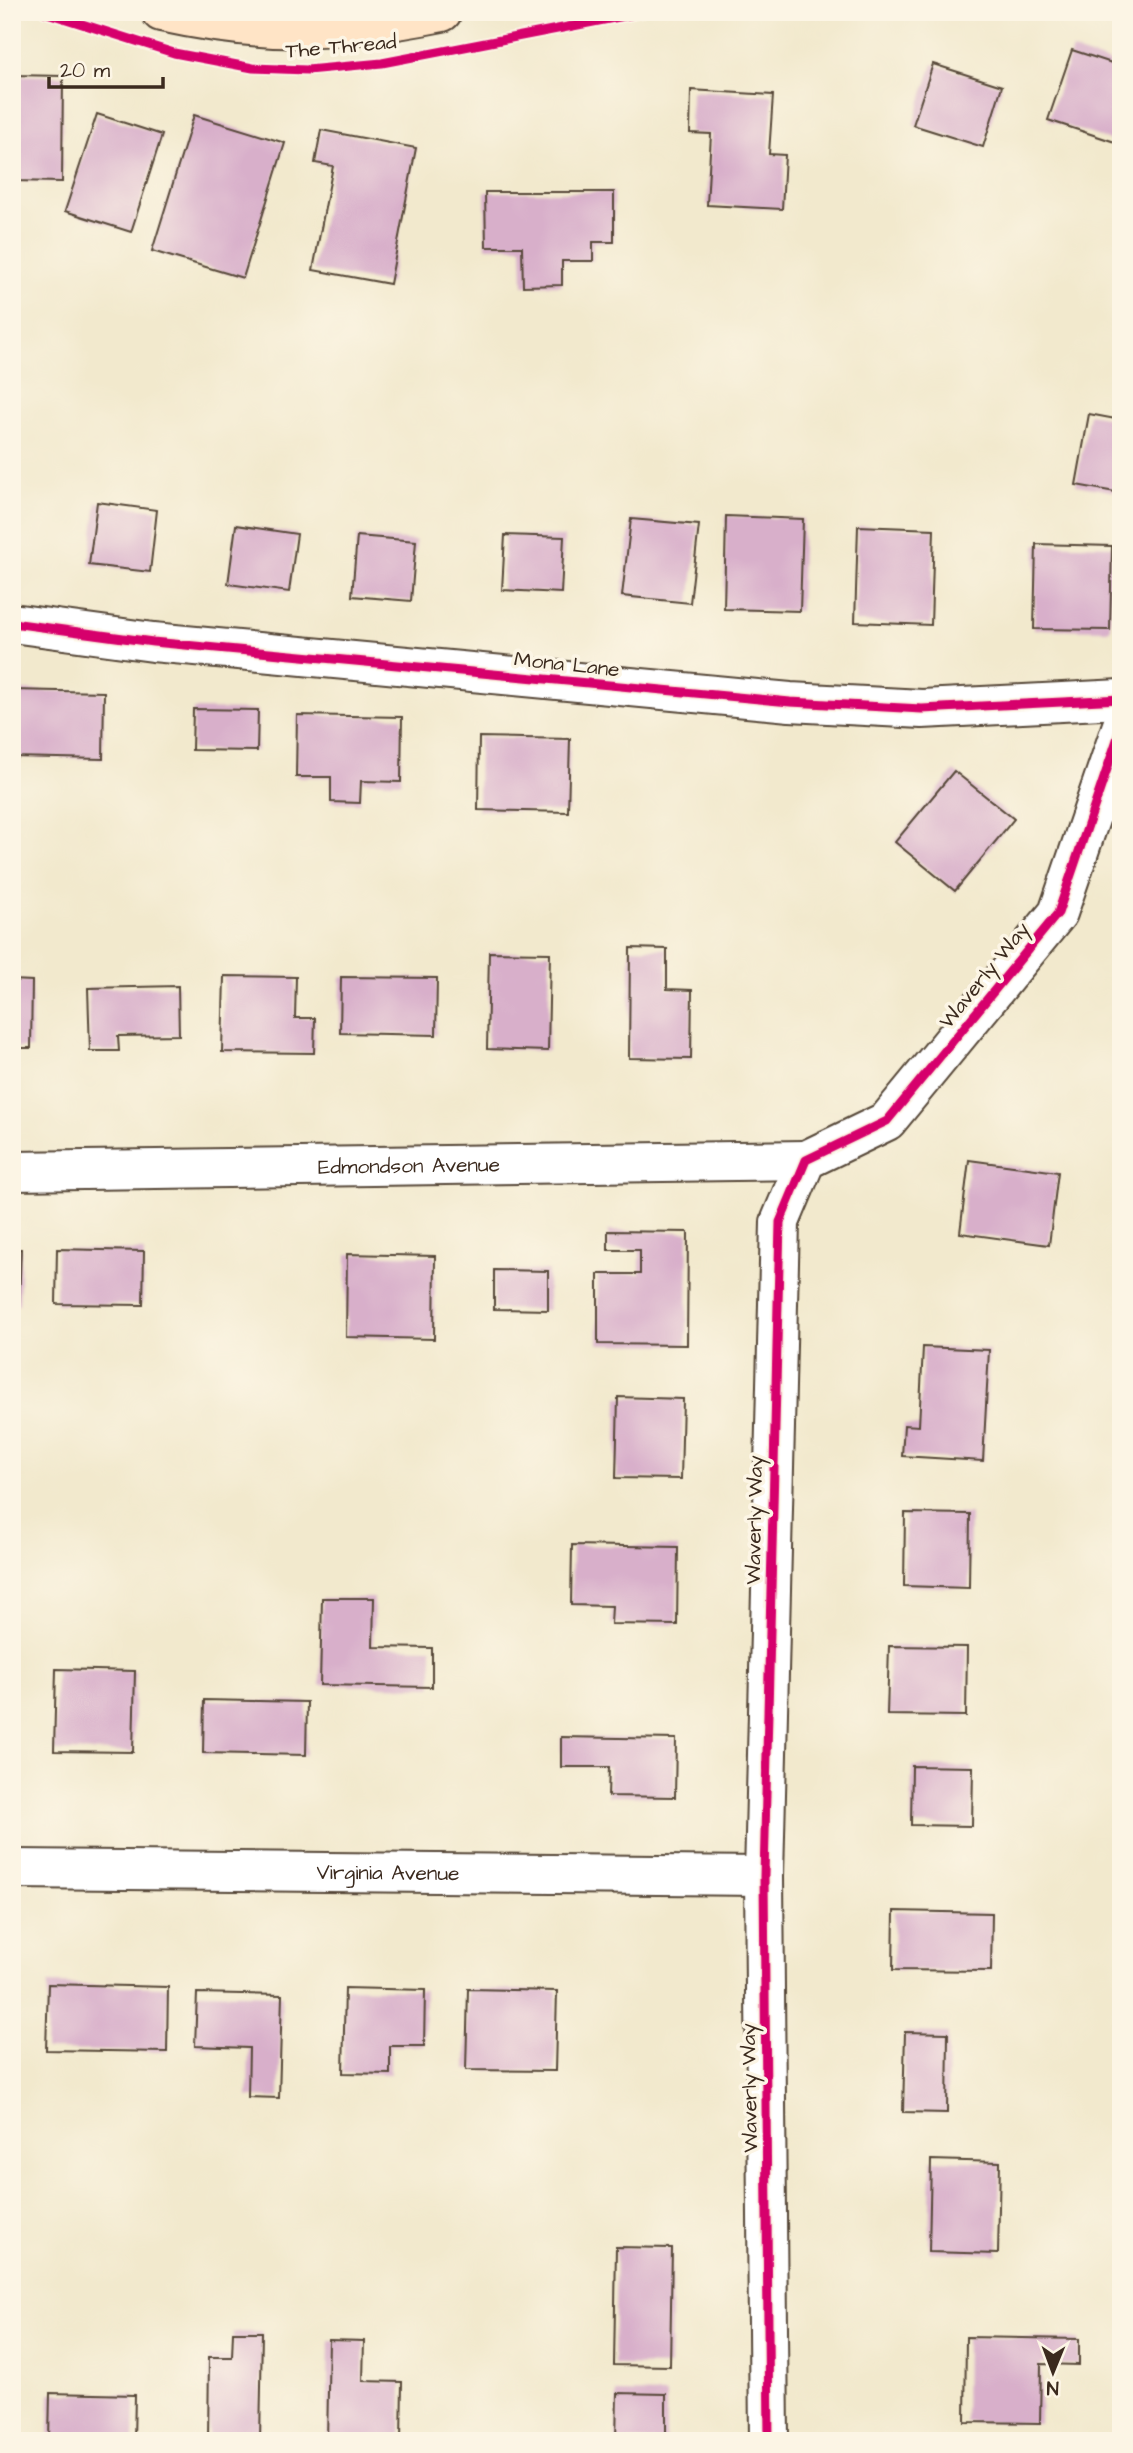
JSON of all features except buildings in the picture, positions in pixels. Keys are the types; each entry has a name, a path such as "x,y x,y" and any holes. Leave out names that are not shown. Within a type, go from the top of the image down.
{"main road":[{"path":"161,12 255,29 300,30 352,28 442,12"}],"street":[{"name":"Mona Lane","path":"12,623 153,642 790,702 922,709 1121,699"},
{"name":"Waverly Way","path":"769,2441 764,1876 780,1222 806,1160 887,1121 1058,913 1121,728"},
{"name":"Edmondson Avenue","path":"12,1171 806,1160"},
{"name":"Virginia Avenue","path":"12,1869 764,1876"}],"cycle path":[{"name":"The Thread","path":"44,12 174,53 253,68 307,70 382,63 645,12"},
{"path":"12,623 153,642 790,702 922,709 1121,699"},
{"path":"769,2441 764,1876 780,1222 806,1160 887,1121 1058,913 1121,728"}]}
